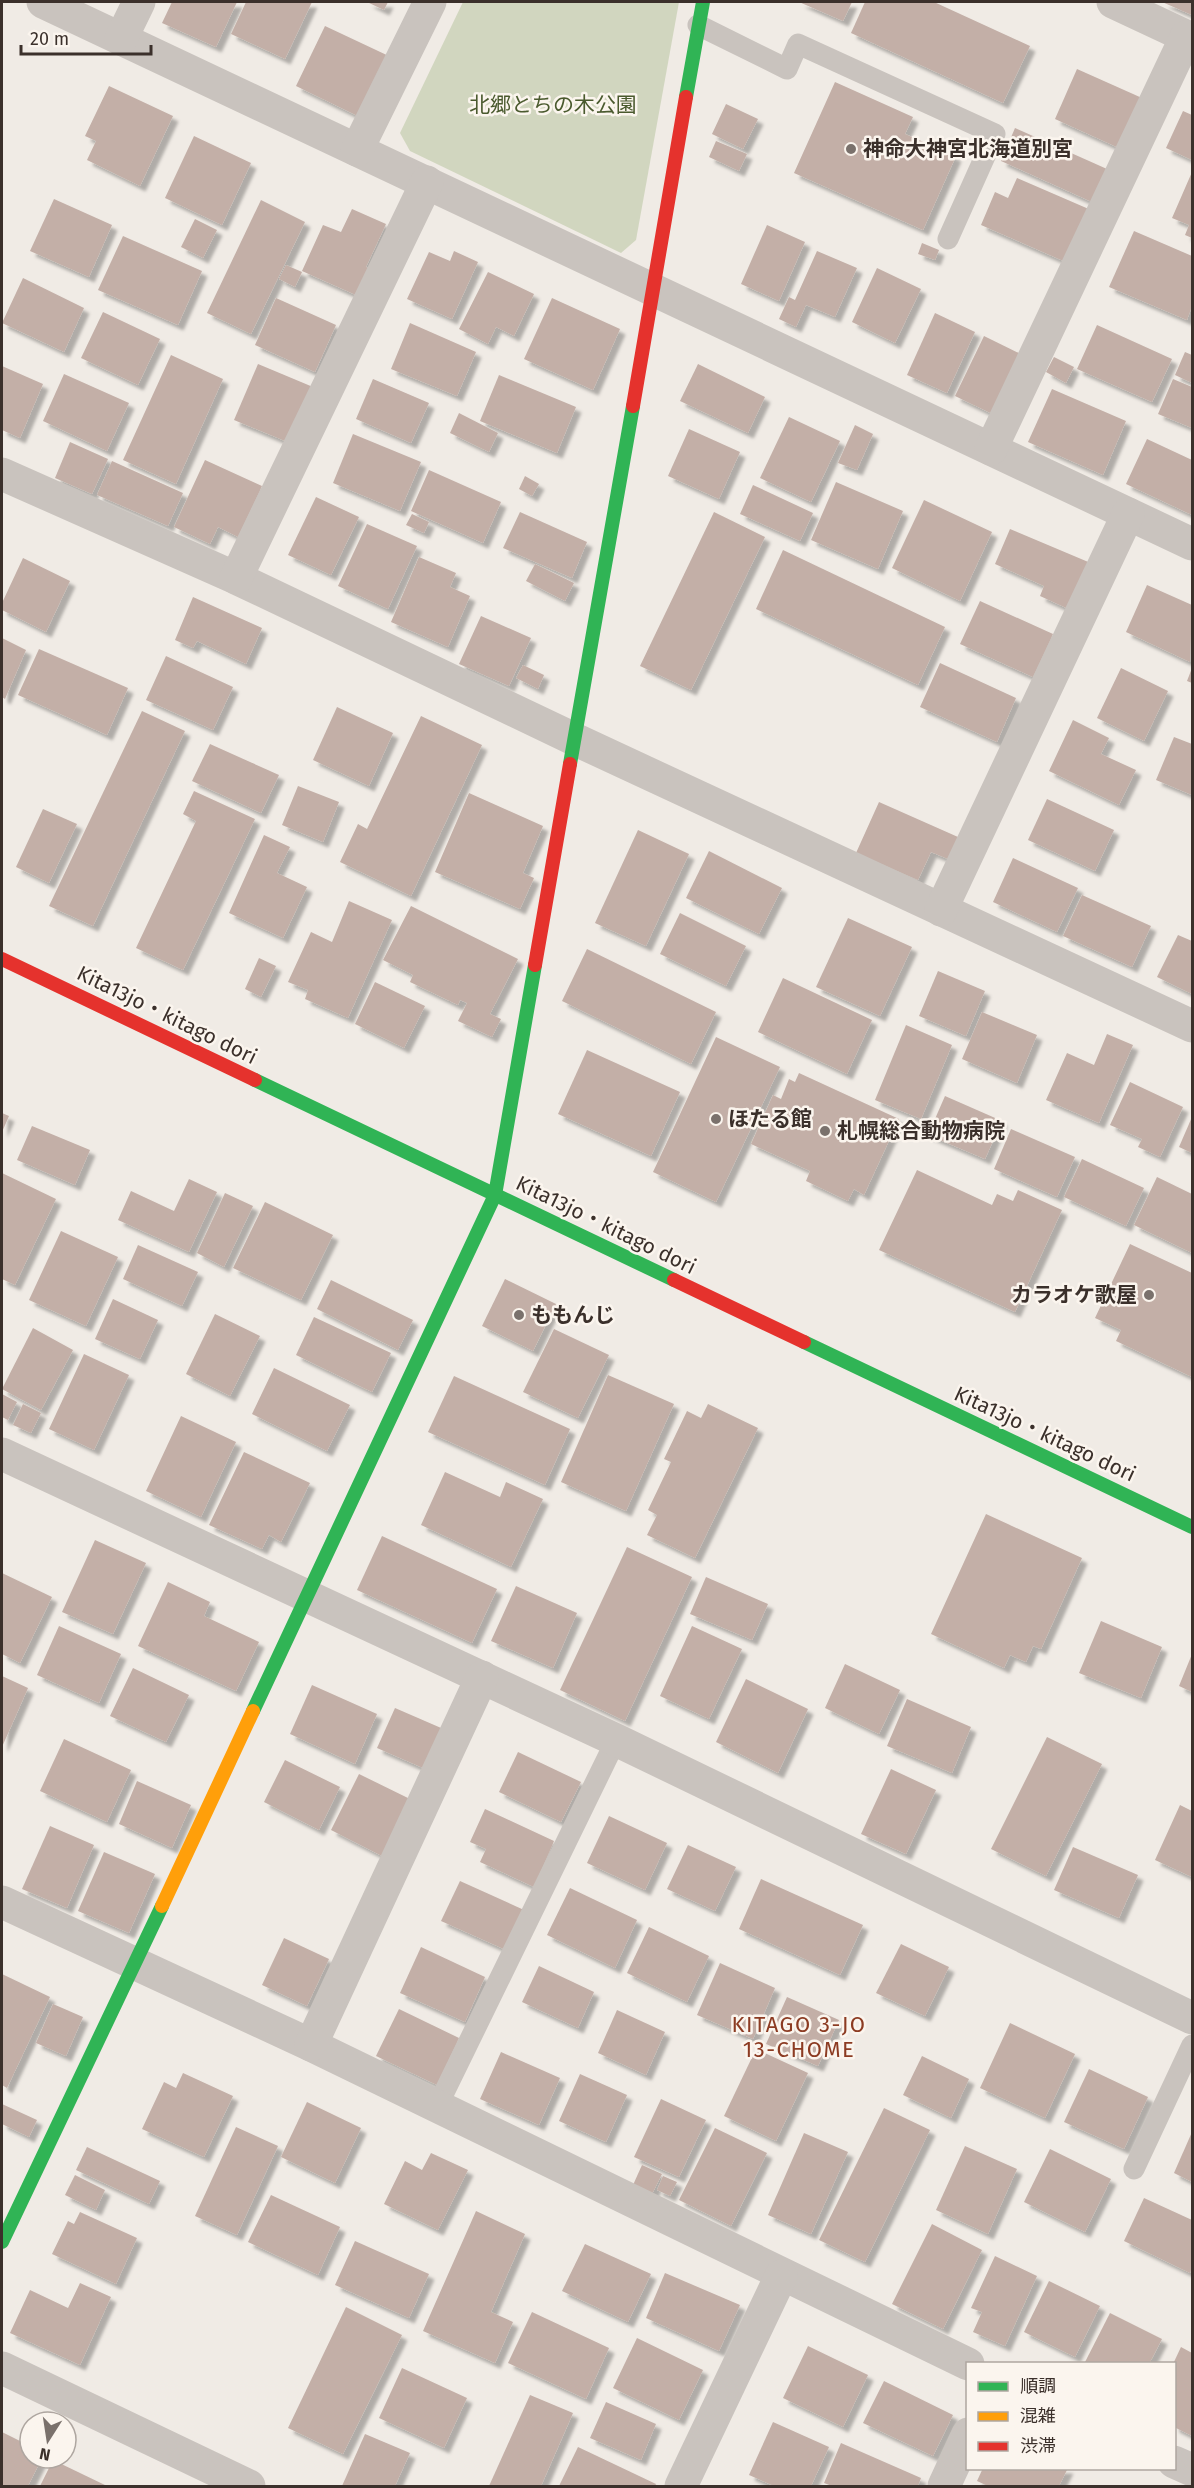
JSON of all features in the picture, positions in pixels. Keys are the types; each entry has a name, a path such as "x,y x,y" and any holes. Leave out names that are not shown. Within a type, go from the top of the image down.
{"street":[{"path":"43,2 653,287 1192,544"},
{"path":"121,39 139,2"},
{"path":"357,150 430,2"},
{"path":"2,2242 136,1962 495,1195 703,2"},
{"path":"991,449 1189,38 1113,2"},
{"path":"236,578 427,182"},
{"path":"2,474 236,578 574,739 1192,1026"},
{"path":"941,910 1128,514"},
{"name":"Kita13jo・kitago dori","path":"2,959 1192,1527"},
{"path":"2,1454 616,1740 1192,2018"},
{"path":"311,2045 482,1677"},
{"path":"2,1902 136,1962 311,2045 781,2276 966,2363"},
{"path":"681,2487 781,2276"},
{"path":"2,2368 249,2487"},
{"path":"944,2487 966,2438"},
{"path":"1176,2463 1192,2470"}],"lane":[{"path":"699,25 787,69 798,44 995,134 948,239"},
{"path":"437,2107 616,1740"},
{"path":"1134,2169 1192,2044"}],"green space":[{"name":"北郷とちの木公園","path":"463,2 679,2 636,240 621,253 410,151 400,133"}],"building":[{"path":"172,2 237,2 216,47 162,23"},
{"path":"246,2 312,2 285,59 231,34"},
{"path":"367,2 388,2 384,10"},
{"path":"799,2 852,2 843,21"},
{"path":"865,2 934,2 1030,46 1003,103 851,33"},
{"path":"1162,2 1192,2 1192,15"},
{"path":"325,26 393,58 364,119 296,86"},
{"path":"1077,69 1142,98 1119,148 1055,119"},
{"path":"835,82 913,117 905,134 956,156 923,230 794,173"},
{"path":"109,86 173,116 140,186 87,160 96,141 85,136"},
{"path":"726,104 758,119 743,149 712,134"},
{"path":"1183,111 1192,115 1192,160 1166,148"},
{"path":"1015,128 1107,169 1092,202 1001,161"},
{"path":"194,136 251,163 222,225 165,198"},
{"path":"716,141 747,154 739,171 709,157"},
{"path":"1192,172 1192,238 1185,235 1189,225 1172,218"},
{"path":"1017,178 1091,210 1068,263 981,225 995,192 1008,198"},
{"path":"54,199 112,225 89,277 30,251"},
{"path":"261,200 305,222 251,334 207,313"},
{"path":"352,209 386,224 366,267 376,272 365,299 302,271 323,225 341,232"},
{"path":"195,219 217,230 203,258 181,247"},
{"path":"767,225 805,242 779,301 741,284"},
{"path":"1134,231 1192,256 1192,306 1187,320 1109,287"},
{"path":"123,236 202,271 178,325 98,290"},
{"path":"922,243 939,250 935,260 918,254"},
{"path":"454,251 478,262 452,319 407,299 429,252 450,261"},
{"path":"817,251 857,268 835,317 806,305 796,327 779,319 789,297 795,300"},
{"path":"286,265 302,272 295,287 279,279"},
{"path":"877,268 921,289 895,343 852,322"},
{"path":"488,272 534,294 514,336 496,327 488,344 459,329"},
{"path":"23,278 84,308 64,352 2,323"},
{"path":"276,298 336,325 315,372 255,345"},
{"path":"552,298 620,329 593,390 524,359"},
{"path":"103,312 160,339 138,385 81,358"},
{"path":"935,313 975,332 947,393 907,375"},
{"path":"410,323 476,352 457,396 391,369"},
{"path":"1097,325 1172,359 1152,402 1077,369"},
{"path":"984,336 1031,359 1003,419 955,396"},
{"path":"1185,352 1192,355 1192,383 1175,375"},
{"path":"171,355 223,379 176,484 123,460"},
{"path":"1054,357 1074,367 1066,383 1046,372"},
{"path":"258,364 313,387 290,443 234,420"},
{"path":"698,364 765,397 748,433 680,401"},
{"path":"2,366 43,384 20,438 2,430"},
{"path":"64,374 129,403 107,451 43,421"},
{"path":"499,375 576,407 557,453 480,421"},
{"path":"373,379 429,403 411,443 356,419"},
{"path":"1173,379 1192,387 1192,428 1158,414"},
{"path":"1052,389 1126,421 1103,475 1028,442"},
{"path":"459,413 498,433 489,452 450,433"},
{"path":"789,417 840,441 811,502 760,478"},
{"path":"855,425 873,434 857,470 838,463"},
{"path":"689,429 740,452 719,499 668,476"},
{"path":"353,434 421,462 400,511 333,483"},
{"path":"1147,439 1192,460 1192,515 1126,484"},
{"path":"70,442 108,459 92,494 55,478"},
{"path":"205,460 262,486 238,537 218,527 210,544 174,527"},
{"path":"112,461 183,493 168,526 97,495"},
{"path":"429,470 501,502 483,543 411,511"},
{"path":"525,476 539,484 532,496 519,489"},
{"path":"836,482 903,511 878,569 811,540"},
{"path":"753,485 813,513 800,541 740,514"},
{"path":"316,497 359,517 331,575 288,555"},
{"path":"924,500 992,532 960,601 892,568"},
{"path":"520,512 587,542 572,578 503,548"},
{"path":"714,512 765,537 691,690 640,666"},
{"path":"412,514 429,522 424,533 406,525"},
{"path":"367,524 417,546 388,609 338,586"},
{"path":"1010,529 1093,564 1073,611 1040,596 1044,586 995,564"},
{"path":"783,550 945,627 918,685 756,609"},
{"path":"419,557 456,573 450,587 470,596 448,647 391,622"},
{"path":"23,558 70,581 46,632 2,610 2,603"},
{"path":"535,564 574,583 565,601 526,581"},
{"path":"1147,585 1192,605 1190,662 1126,632"},
{"path":"193,597 262,628 246,664 197,641 193,648 175,640"},
{"path":"980,601 1053,634 1033,677 960,644"},
{"path":"481,616 531,638 509,686 459,664"},
{"path":"2,638 26,650 5,699 2,697"},
{"path":"39,649 128,688 107,735 18,695"},
{"path":"166,656 233,687 213,730 146,700"},
{"path":"940,663 1016,698 997,742 920,707"},
{"path":"523,665 544,675 538,689 516,678"},
{"path":"1121,668 1168,691 1144,741 1097,718"},
{"path":"1192,668 1192,683 1187,681"},
{"path":"337,707 393,733 369,786 313,760"},
{"path":"142,711 185,731 93,926 49,906"},
{"path":"421,716 482,745 411,896 340,862 358,824 367,829"},
{"path":"1073,720 1109,738 1101,754 1136,770 1119,805 1049,771"},
{"path":"1174,737 1192,744 1192,795 1156,780"},
{"path":"210,744 279,775 261,813 192,781"},
{"path":"298,786 339,802 323,842 282,825"},
{"path":"194,791 255,819 183,970 136,948 196,821 183,814"},
{"path":"469,793 543,826 523,873 534,878 520,909 435,872"},
{"path":"1047,799 1114,830 1095,871 1028,840"},
{"path":"879,802 958,837 948,859 931,852 918,880 856,853"},
{"path":"43,809 77,824 49,883 16,867"},
{"path":"638,830 689,854 646,946 595,923"},
{"path":"264,835 290,847 277,873 307,887 283,938 229,913"},
{"path":"709,851 782,888 759,934 686,898"},
{"path":"1013,858 1078,888 1057,932 993,902"},
{"path":"1082,895 1151,926 1132,967 1063,936"},
{"path":"349,901 392,920 348,1018 305,999 308,990 288,982 311,932 332,942"},
{"path":"411,906 518,959 490,1014 501,1019 492,1037 458,1021 467,1003 460,1000 458,1005 410,982 413,975 383,960"},
{"path":"680,913 746,946 726,986 660,954"},
{"path":"848,918 912,947 880,1016 816,987"},
{"path":"1178,935 1192,941 1192,994 1157,977"},
{"path":"587,949 716,1012 691,1064 562,1001"},
{"path":"259,958 276,966 261,997 245,989"},
{"path":"938,971 985,991 966,1036 919,1016"},
{"path":"783,978 872,1020 847,1074 758,1032"},
{"path":"375,982 425,1006 404,1048 355,1024"},
{"path":"982,1012 1037,1035 1017,1083 962,1059"},
{"path":"906,1025 952,1045 921,1119 875,1100"},
{"path":"1107,1034 1133,1045 1099,1123 1046,1100 1067,1053 1094,1065"},
{"name":"ほたる館","path":"716,1037 780,1067 716,1202 653,1172"},
{"path":"587,1050 680,1092 651,1156 558,1114"},
{"name":"札幌総合動物病院","path":"799,1073 899,1119 864,1195 854,1189 848,1201 806,1181 810,1171 751,1144 773,1095 781,1099 789,1079 795,1082"},
{"path":"1130,1082 1183,1107 1160,1157 1138,1147 1142,1139 1110,1125"},
{"path":"945,1096 1002,1121 985,1159 928,1135"},
{"path":"2,1113 9,1116 2,1132"},
{"path":"1192,1117 1192,1153 1179,1147"},
{"path":"32,1126 90,1150 75,1185 17,1160"},
{"path":"1011,1129 1075,1157 1057,1197 994,1169"},
{"path":"1082,1159 1144,1188 1126,1226 1064,1197"},
{"path":"917,1170 992,1205 997,1194 1013,1201 1018,1190 1062,1210 1015,1312 879,1250"},
{"path":"2,1173 56,1199 15,1285 2,1279"},
{"path":"1157,1177 1192,1194 1192,1253 1134,1225"},
{"path":"189,1179 217,1192 189,1252 118,1220 131,1191 174,1211"},
{"path":"225,1193 253,1206 224,1267 197,1253"},
{"path":"265,1202 333,1235 301,1300 233,1268"},
{"path":"61,1231 118,1257 86,1326 29,1300"},
{"name":"カラオケ歌屋","path":"1130,1244 1192,1273 1192,1377 1116,1341 1121,1330 1095,1318"},
{"path":"138,1245 198,1272 182,1306 123,1279"},
{"name":"ももんじ","path":"505,1279 556,1304 533,1351 482,1326"},
{"path":"331,1280 413,1320 398,1350 317,1309"},
{"path":"113,1299 158,1320 140,1359 95,1339"},
{"path":"215,1314 260,1336 230,1396 186,1374"},
{"path":"314,1317 391,1353 372,1392 296,1355"},
{"path":"33,1328 73,1350 41,1410 2,1389"},
{"path":"554,1329 609,1355 578,1418 523,1392"},
{"path":"84,1354 129,1375 94,1450 49,1429"},
{"path":"274,1368 350,1405 327,1451 252,1414"},
{"path":"608,1375 674,1404 626,1511 561,1482"},
{"path":"454,1376 570,1429 545,1485 428,1432"},
{"path":"2,1394 17,1402 8,1420 2,1417"},
{"path":"23,1404 41,1413 31,1433 13,1425"},
{"path":"708,1404 758,1428 695,1558 647,1535 657,1515 648,1510 671,1462 664,1459 687,1411 701,1418"},
{"path":"181,1416 236,1442 201,1517 146,1491"},
{"path":"244,1452 310,1483 281,1542 269,1535 262,1549 209,1525"},
{"path":"445,1472 500,1497 506,1482 543,1499 511,1567 421,1525"},
{"path":"986,1514 1082,1558 1041,1649 1033,1646 1026,1662 1010,1655 1004,1668 931,1634"},
{"path":"382,1536 497,1589 472,1643 357,1590"},
{"path":"95,1540 146,1563 113,1634 62,1612"},
{"path":"627,1547 692,1577 625,1721 560,1690"},
{"path":"2,1573 52,1597 20,1663 2,1654"},
{"path":"706,1577 768,1604 752,1640 690,1614"},
{"path":"168,1582 210,1602 204,1616 259,1642 236,1691 138,1646"},
{"path":"516,1586 577,1613 553,1668 491,1641"},
{"path":"1101,1621 1162,1647 1141,1698 1079,1673"},
{"path":"59,1626 121,1654 99,1703 37,1675"},
{"path":"692,1626 742,1649 709,1719 660,1696"},
{"path":"1192,1654 1192,1692 1179,1686"},
{"path":"845,1664 900,1690 879,1734 825,1708"},
{"path":"133,1668 189,1695 166,1742 110,1716"},
{"path":"2,1676 28,1688 2,1747"},
{"path":"746,1679 808,1709 778,1773 716,1742"},
{"path":"312,1685 377,1714 355,1764 290,1734"},
{"path":"907,1699 971,1727 952,1773 887,1746"},
{"path":"395,1708 448,1731 430,1771 377,1748"},
{"path":"1047,1737 1102,1764 1046,1876 991,1849"},
{"path":"64,1739 131,1770 107,1822 40,1791"},
{"path":"518,1752 581,1782 561,1822 499,1792"},
{"path":"285,1760 340,1787 319,1830 264,1802"},
{"path":"891,1769 936,1790 906,1854 861,1834"},
{"path":"359,1774 412,1800 384,1857 331,1830"},
{"path":"137,1781 191,1805 172,1848 119,1824"},
{"path":"1180,1805 1192,1811 1192,1877 1155,1860"},
{"path":"485,1809 554,1841 534,1887 480,1862 486,1849 470,1842"},
{"path":"609,1816 667,1843 645,1890 587,1863"},
{"path":"50,1826 94,1845 67,1908 22,1889"},
{"path":"688,1845 736,1867 715,1911 667,1889"},
{"path":"1073,1847 1138,1875 1119,1918 1054,1890"},
{"path":"104,1852 155,1874 129,1933 78,1911"},
{"path":"761,1879 863,1925 840,1975 739,1929"},
{"path":"460,1881 524,1910 506,1950 441,1921"},
{"path":"570,1888 637,1920 615,1968 547,1935"},
{"path":"649,1927 709,1956 687,2002 627,1973"},
{"path":"284,1938 329,1959 307,2006 262,1985"},
{"path":"901,1944 949,1967 925,2016 876,1993"},
{"path":"421,1947 485,1977 465,2022 400,1993"},
{"path":"720,1963 775,1988 753,2039 697,2015"},
{"path":"539,1966 594,1992 578,2028 522,2002"},
{"path":"2,1974 50,1997 7,2088 2,2085"},
{"path":"787,1997 839,2020 818,2066 766,2044"},
{"path":"53,2004 83,2017 66,2056 36,2043"},
{"path":"399,2009 459,2038 437,2085 376,2056"},
{"path":"617,2010 665,2032 646,2075 598,2053"},
{"path":"1010,2023 1075,2054 1045,2118 980,2088"},
{"path":"756,2049 808,2073 776,2141 724,2116"},
{"path":"501,2052 560,2078 539,2125 480,2099"},
{"path":"922,2056 969,2079 951,2118 903,2095"},
{"path":"1089,2069 1148,2097 1124,2149 1064,2122"},
{"path":"183,2073 233,2096 204,2157 142,2129 164,2082 176,2088"},
{"path":"580,2074 627,2095 606,2142 559,2121"},
{"path":"661,2099 706,2120 679,2177 634,2157"},
{"path":"307,2102 361,2128 335,2183 281,2157"},
{"path":"2,2104 37,2120 29,2137 2,2124"},
{"path":"884,2108 930,2130 865,2262 819,2240"},
{"path":"236,2127 278,2146 237,2235 195,2216"},
{"path":"715,2128 767,2153 731,2226 679,2200"},
{"path":"1192,2132 1192,2182 1174,2173"},
{"path":"804,2133 848,2152 811,2234 768,2215"},
{"path":"965,2146 1017,2169 988,2234 936,2210"},
{"path":"87,2147 160,2181 149,2204 76,2170"},
{"path":"1050,2149 1111,2179 1085,2232 1024,2202"},
{"path":"431,2153 468,2170 438,2230 384,2204 405,2161 422,2170"},
{"path":"642,2165 662,2174 652,2194 633,2185"},
{"path":"75,2175 105,2190 96,2210 65,2195"},
{"path":"663,2176 677,2182 670,2196 657,2190"},
{"path":"271,2195 340,2227 318,2275 248,2242"},
{"path":"1144,2198 1192,2220 1190,2273 1124,2241"},
{"path":"476,2211 525,2234 491,2312 513,2322 495,2363 423,2331"},
{"path":"80,2212 137,2238 116,2284 52,2254 68,2221 74,2224"},
{"path":"932,2224 982,2250 943,2329 892,2304"},
{"path":"355,2241 429,2274 409,2318 335,2285"},
{"path":"585,2244 651,2274 628,2322 562,2291"},
{"path":"995,2256 1037,2276 1005,2346 973,2332 982,2312 971,2308"},
{"path":"665,2273 740,2305 719,2351 646,2318"},
{"path":"1049,2281 1100,2306 1075,2357 1024,2332"},
{"path":"80,2283 111,2297 80,2365 10,2333 30,2290 68,2308"},
{"path":"346,2307 402,2335 343,2454 288,2428"},
{"path":"532,2312 609,2348 586,2399 508,2363"},
{"path":"1110,2313 1162,2339 1150,2362 1085,2362"},
{"path":"637,2338 703,2370 679,2420 613,2388"},
{"path":"808,2346 868,2375 843,2427 783,2398"},
{"path":"1181,2347 1192,2353 1192,2436 1176,2428 1176,2362 1174,2362"},
{"path":"402,2368 467,2398 444,2448 379,2418"},
{"path":"884,2381 953,2415 933,2456 863,2423"},
{"path":"530,2395 573,2413 541,2486 489,2486"},
{"path":"606,2402 656,2424 641,2460 590,2438"},
{"path":"773,2422 829,2447 811,2486 774,2486 749,2475"},
{"path":"2,2432 18,2440 18,2470 36,2470 28,2486 2,2486"},
{"path":"365,2434 410,2453 395,2486 342,2486"},
{"path":"841,2443 921,2478 918,2486 832,2486 824,2483"},
{"path":"578,2447 656,2484 655,2486 559,2486"},
{"path":"48,2470 74,2470 107,2486 40,2486"},
{"path":"982,2470 1067,2470 1059,2486 988,2486 977,2481"}],"traffic: fast":[{"path":"686,97 703,2"},
{"path":"570,764 633,406"},
{"path":"253,1711 495,1195 535,965"},
{"path":"255,1080 674,1280"},
{"path":"804,1342 1192,1527"},
{"path":"2,2242 162,1906"}],"traffic: slow":[{"path":"162,1906 253,1711"}],"traffic: jam":[{"path":"633,406 686,97"},
{"path":"535,965 570,764"},
{"path":"2,959 255,1080"},
{"path":"674,1280 804,1342"}],"place":[{"name":"神命大神宮北海道別宮","path":"851,149"},
{"name":"ほたる館","path":"716,1119"},
{"name":"札幌総合動物病院","path":"825,1131"},
{"name":"カラオケ歌屋","path":"1149,1295"},
{"name":"ももんじ","path":"519,1315"}],"district":[{"name":"KITAGO 3-JO 13-CHOME","path":"799,2036"}]}
